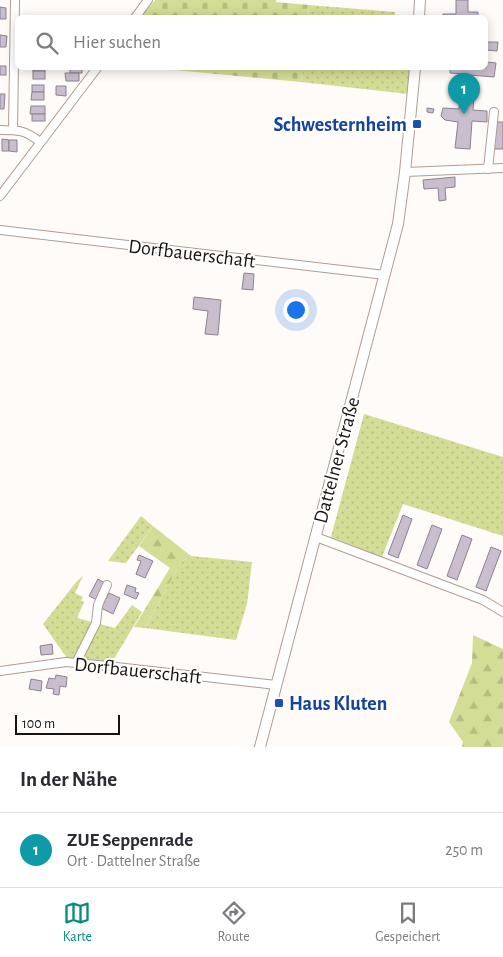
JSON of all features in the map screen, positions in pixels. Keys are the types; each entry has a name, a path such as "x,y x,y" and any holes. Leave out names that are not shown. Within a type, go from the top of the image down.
{"main road":[{"path":"419,15 420,0"},
{"name":"Dattelner Straße","path":"260,747 400,216 415,70"}],"street":[{"path":"15,0 16,15"},
{"path":"138,15 148,0"},
{"path":"12,130 15,70"},
{"path":"0,196 95,70"},
{"path":"488,169 494,112"},
{"path":"0,130 28,132 40,142"},
{"path":"405,172 503,168"},
{"name":"Dorfbauerschaft","path":"0,230 384,275"},
{"path":"316,537 483,600 503,612"},
{"path":"76,663 96,623 98,605 107,585"},
{"name":"Dorfbauerschaft","path":"0,671 66,662 276,686"}],"green space":[{"path":"155,0 276,0 276,2 309,5 308,15 143,15"},
{"path":"309,5 395,12 395,15 308,15"},
{"path":"174,70 303,70 301,82"},
{"path":"303,70 411,70 408,94 301,82"},
{"path":"364,414 503,457 503,536 403,504 382,557 331,537"},
{"path":"141,516 153,526 126,563 108,561"},
{"path":"153,526 191,556 181,562 145,628 134,627 170,568 139,546"},
{"path":"191,556 252,562 247,604 236,640 145,628 181,562"},
{"path":"83,576 75,593 83,597 81,601 84,602 77,618 115,628 132,605 142,612 111,664 67,661 67,658 43,624"},
{"path":"473,635 503,649 503,747 462,747 463,742 449,722 472,663"}],"building":[{"path":"456,0 468,0 468,12 478,12 478,15 443,15 456,14"},
{"path":"0,7 6,8 6,19 0,19"},
{"path":"0,35 7,36 6,47 0,47"},
{"path":"488,42 498,42 497,51 488,50"},
{"path":"488,62 496,63 494,77 470,75 469,81 463,81 463,74 450,73 450,70 488,70"},
{"path":"0,66 6,66 6,75 0,75"},
{"path":"70,70 82,70 82,73 70,73"},
{"path":"33,71 45,71 45,79 33,79"},
{"path":"65,73 79,73 79,81 66,81"},
{"path":"461,81 475,82 473,110 487,111 487,122 472,121 470,149 455,148 458,122 445,120 441,116 443,108 459,109"},
{"path":"32,85 44,85 44,92 32,92"},
{"path":"56,86 66,86 66,96 56,95"},
{"path":"32,92 44,92 44,100 31,100"},
{"path":"0,94 5,94 4,109 0,109"},
{"path":"31,106 45,106 45,114 30,114"},
{"path":"427,108 434,109 433,113 427,112"},
{"path":"32,114 45,114 45,121 32,121"},
{"path":"497,122 503,122 503,149 494,149"},
{"path":"2,139 9,140 9,151 2,151"},
{"path":"9,140 17,140 17,152 9,151"},
{"path":"455,177 455,187 445,188 446,200 439,201 438,188 424,189 423,180"},
{"path":"244,273 254,274 253,290 242,289"},
{"path":"194,297 221,300 218,335 205,334 208,311 193,309"},
{"path":"403,515 412,519 398,558 388,554"},
{"path":"432,525 442,529 427,569 417,565"},
{"path":"462,535 472,539 457,580 447,576"},
{"path":"491,547 501,551 486,591 476,587"},
{"path":"139,555 153,561 145,578 136,574 141,561 137,560"},
{"path":"98,579 105,583 97,600 89,596"},
{"path":"127,585 136,588 135,592 139,593 136,599 124,594"},
{"path":"109,593 120,598 113,614 101,608"},
{"path":"52,644 53,654 41,655 40,646"},
{"path":"56,675 67,677 66,687 60,686 59,695 53,694 54,689 46,688 49,678 55,679"},
{"path":"31,679 42,681 41,691 29,689"}],"place":[{"name":"ZUE Seppenrade","path":"464,114"},
{"name":"Schwesternheim","path":"417,124"},
{"name":"Haus Kluten","path":"279,703"}]}
